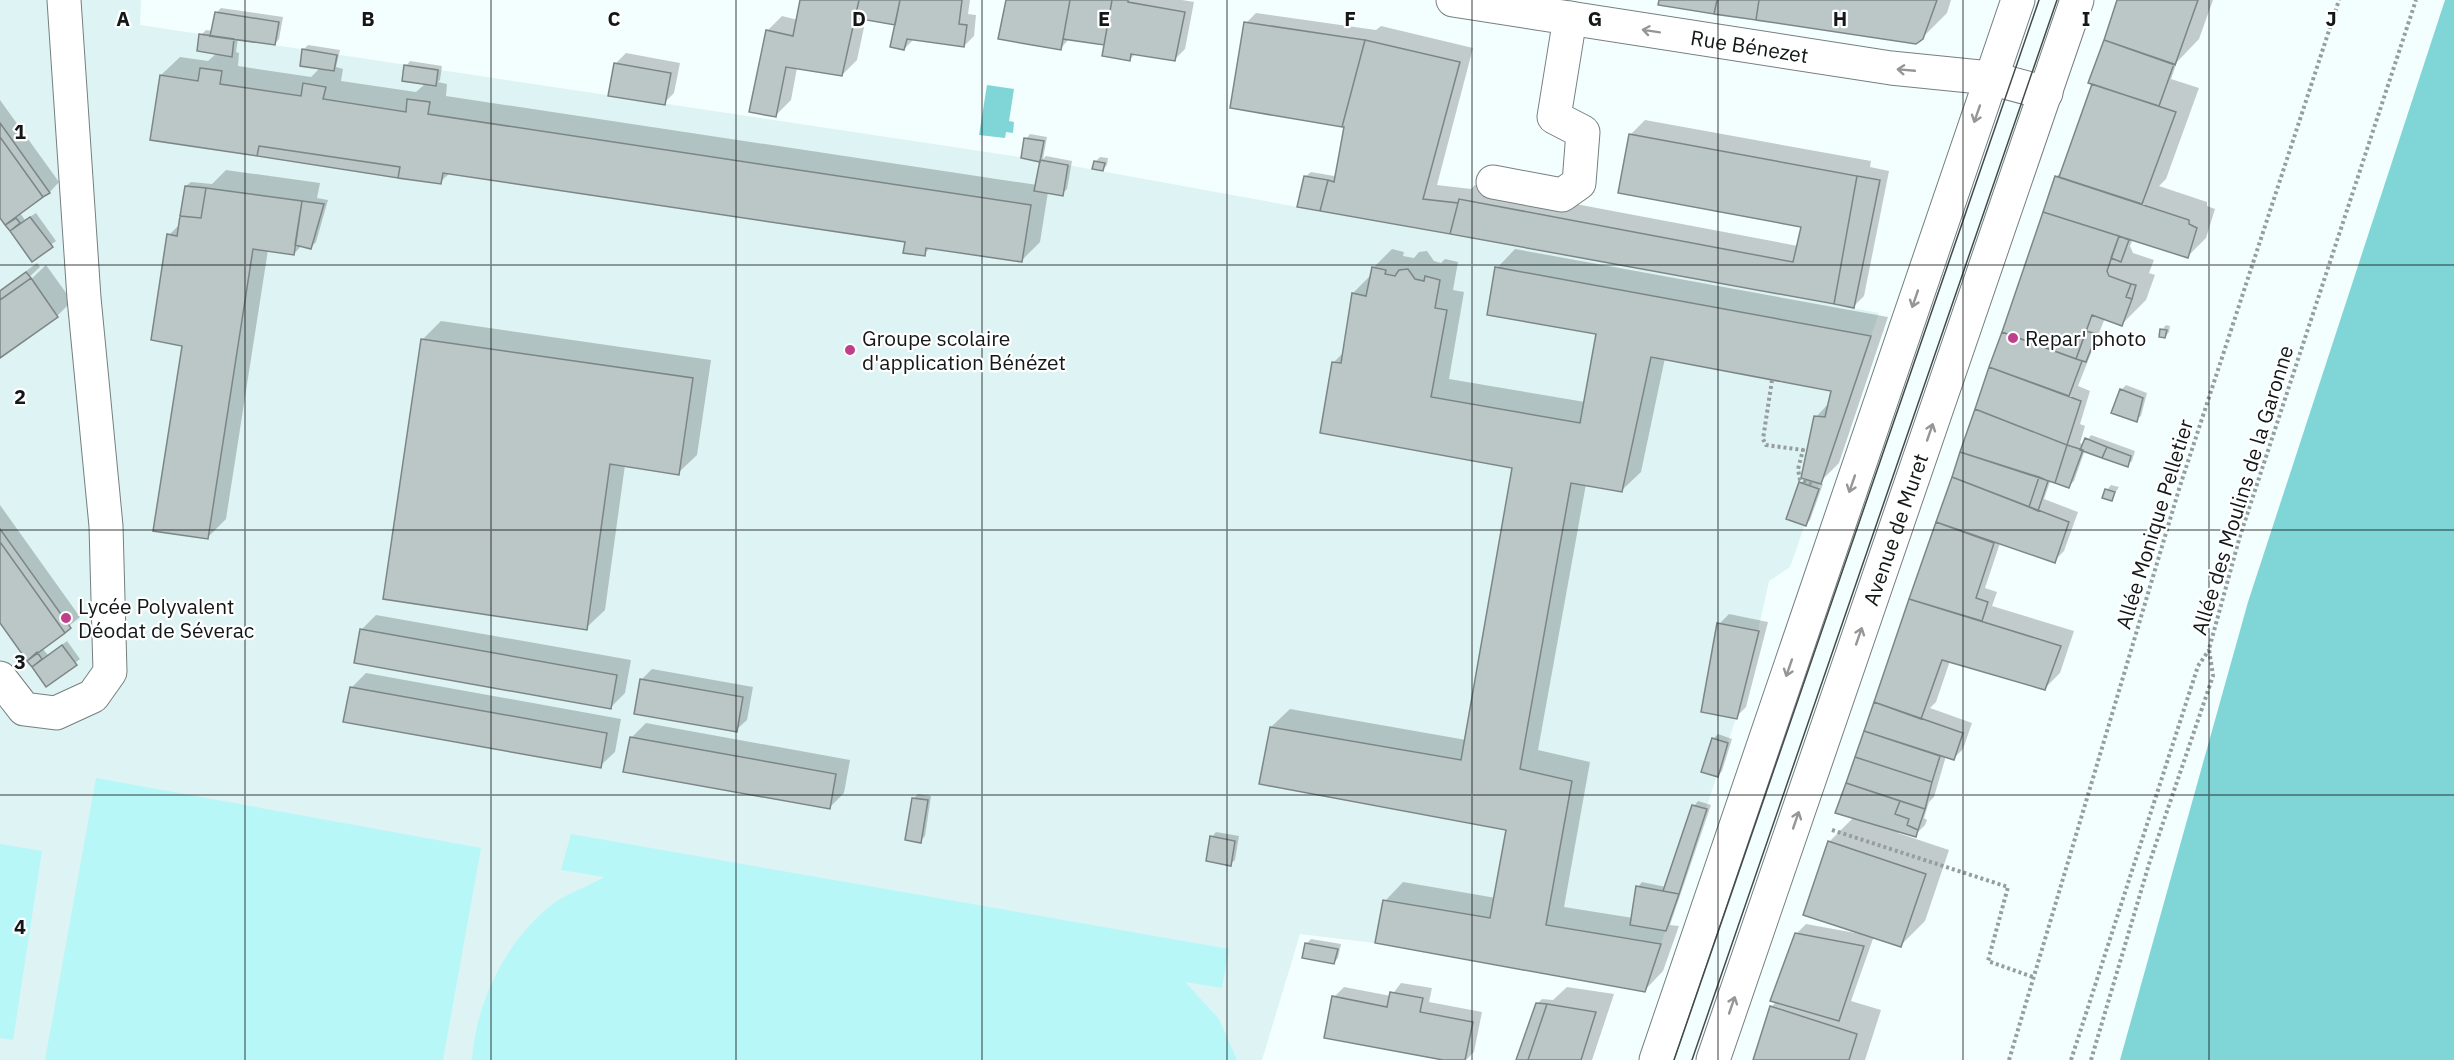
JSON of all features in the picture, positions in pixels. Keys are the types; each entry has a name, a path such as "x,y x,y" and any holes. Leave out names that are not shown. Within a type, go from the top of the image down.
{"main road":[{"path":"0,678 24,709 56,713 93,696 110,672 106,526 84,298 64,0"},
{"name":"Rue Bénezet","path":"1453,0 1891,68 1990,78 2046,93"},
{"path":"1656,1060 2018,0"},
{"name":"Avenue de Muret","path":"1713,1060 2077,0"},
{"path":"1493,182 1562,195 1579,183 1583,132 1554,117 1570,18"}],"path":[{"name":"Allée Monique Pelletier","path":"2009,1060 2180,486 2339,0"},
{"name":"Allée des Moulins de la Garonne","path":"2091,1060 2149,864 2212,676 2209,649 2240,536 2416,0"},
{"path":"1772,380 1762,439 1766,445 1803,450 1798,469 1800,480 1820,485"},
{"path":"2071,1060 2198,666 2209,649"},
{"path":"1797,818 2008,887 1988,961 2033,977"}],"shaded area":[{"path":"0,0 141,0 140,25 1040,160 1879,313 1790,567 1769,581 1744,694 1645,992 1375,943 1300,934 1262,1060 0,1060"},
{"path":"2445,0 2454,0 2454,1060 2120,1060 2248,602"},
{"path":"987,85 1014,89 1009,121 1014,122 1013,133 1006,132 1005,138 979,135"},
{"path":"96,778 481,848 443,1060 45,1060"},
{"path":"571,834 1229,949 1222,988 1185,982 1219,1019 1237,1060 472,1060 475,1038 487,996 496,975 519,938 550,906 604,877 561,870"},
{"path":"0,844 42,851 13,1040 0,1038"}],"building":[{"path":"800,0 859,0 842,76 786,67 776,117 749,112 766,30 793,36"},
{"path":"859,0 900,0 895,25 855,18"},
{"path":"900,0 962,0 959,24 967,25 964,47 907,39 904,50 890,47"},
{"path":"1006,0 1070,0 1061,50 998,39"},
{"path":"1070,0 1112,0 1104,45 1063,39"},
{"path":"1112,0 1128,0 1128,2 1185,12 1175,61 1131,54 1130,61 1102,56"},
{"path":"1659,0 1717,0 1714,14 1658,5"},
{"path":"1717,0 1759,0 1756,20 1714,14"},
{"path":"1759,0 1937,0 1923,39 1916,44 1756,20"},
{"path":"2117,0 2198,0 2175,65 2104,40"},
{"path":"215,12 279,22 275,45 210,36"},
{"path":"1244,22 1365,40 1342,127 1230,108"},
{"path":"199,34 234,39 232,57 197,51"},
{"path":"1365,40 1460,62 1423,199 1458,203 1450,234 1320,211 1328,180 1334,182 1344,127 1342,127"},
{"path":"2104,40 2174,64 2159,106 2088,83"},
{"path":"302,49 337,55 334,71 300,66"},
{"path":"614,63 671,73 665,105 608,96"},
{"path":"404,65 438,70 436,86 402,81"},
{"path":"200,68 222,71 220,84 301,96 303,83 326,87 323,99 406,112 407,99 430,102 428,114 1031,205 1022,262 926,248 925,256 903,253 905,242 443,173 441,184 398,178 400,167 259,146 257,156 150,140 160,75 198,81"},
{"path":"2092,84 2176,112 2142,204 2059,177"},
{"path":"0,123 50,193 43,197 0,137"},
{"path":"1629,134 1857,176 1834,304 1450,234 1459,199 1793,262 1801,227 1618,193"},
{"path":"0,137 43,197 5,225 0,218"},
{"path":"1024,138 1044,141 1040,162 1021,158"},
{"path":"259,146 400,167 398,178 257,156"},
{"path":"1040,160 1068,165 1063,196 1034,191"},
{"path":"1094,161 1105,163 1103,171 1092,169"},
{"path":"1304,176 1328,180 1320,211 1297,207"},
{"path":"1857,176 1880,180 1854,308 1834,304"},
{"path":"2055,176 2189,220 2189,224 2197,228 2188,258 2043,212"},
{"path":"185,186 206,188 201,218 180,216"},
{"path":"206,188 302,201 294,255 253,249 208,539 153,531 182,346 151,340 167,234 177,236 180,216 201,218"},
{"path":"302,201 324,204 311,249 295,245"},
{"path":"2043,212 2119,236 2107,271 2109,276 2131,284 2126,297 2132,299 2122,326 2092,315 2076,359 2002,332"},
{"path":"30,217 53,247 32,262 10,231"},
{"path":"16,218 20,223 10,231 5,225"},
{"path":"2119,236 2129,240 2121,262 2111,258"},
{"path":"1372,267 1386,270 1385,274 1395,276 1399,270 1408,269 1415,279 1424,281 1425,276 1440,280 1435,308 1447,310 1431,397 1580,423 1596,334 1487,315 1495,267 1871,336 1821,484 1801,478 1814,416 1825,417 1831,391 1651,357 1622,492 1571,483 1520,769 1572,781 1546,925 1661,944 1645,992 1375,943 1383,900 1490,918 1506,830 1259,784 1270,727 1461,760 1512,468 1320,433 1332,362 1341,363 1352,293 1366,296"},
{"path":"26,272 31,278 0,300 0,291"},
{"path":"31,278 58,317 0,358 0,300"},
{"path":"2131,284 2136,285 2132,299 2126,297"},
{"path":"2160,329 2167,330 2165,338 2159,337"},
{"path":"2086,331 2097,334 2086,362 2076,359"},
{"path":"2002,332 2082,361 2069,396 1989,367"},
{"path":"421,339 693,378 679,475 610,464 587,630 383,599"},
{"path":"1989,367 2081,401 2067,445 1975,409"},
{"path":"2120,389 2143,398 2137,422 2111,413"},
{"path":"1975,409 2067,445 2055,483 1960,452"},
{"path":"2085,438 2107,447 2102,458 2080,450"},
{"path":"2067,445 2083,450 2069,488 2055,483"},
{"path":"2107,447 2131,456 2128,467 2102,458"},
{"path":"1960,452 2039,477 2029,507 1952,477"},
{"path":"1952,477 2069,522 2055,563 1936,522"},
{"path":"2039,477 2048,481 2038,511 2029,507"},
{"path":"1799,482 1819,489 1806,526 1786,519"},
{"path":"2105,489 2115,492 2112,501 2102,498"},
{"path":"1936,522 1994,543 1976,598 1988,602 1982,621 1909,599"},
{"path":"0,529 71,628 65,633 0,542"},
{"path":"0,542 65,633 27,661 0,623"},
{"path":"1909,599 2061,646 2045,690 1942,660 1921,719 1874,702"},
{"path":"1717,623 1759,631 1737,719 1701,712"},
{"path":"360,629 617,675 611,709 354,663"},
{"path":"62,645 77,665 46,687 32,667"},
{"path":"37,652 42,659 32,667 27,661"},
{"path":"640,679 743,697 737,732 634,714"},
{"path":"350,687 607,733 601,768 343,722"},
{"path":"1874,702 1963,733 1954,760 1864,731"},
{"path":"1864,731 1940,756 1932,782 1855,757"},
{"path":"630,737 836,774 830,809 623,772"},
{"path":"1712,738 1728,743 1718,777 1701,772"},
{"path":"1855,757 1932,782 1925,809 1846,783"},
{"path":"1846,783 1900,801 1895,814 1909,819 1907,825 1918,830 1916,837 1835,813"},
{"path":"912,798 928,800 921,843 905,840"},
{"path":"1900,801 1925,809 1918,830 1907,825 1909,819 1895,814"},
{"path":"1692,805 1707,809 1679,894 1663,891"},
{"path":"1210,836 1235,841 1231,866 1206,861"},
{"path":"1828,841 1926,874 1901,947 1803,915"},
{"path":"1636,886 1679,894 1666,931 1630,925"},
{"path":"1795,933 1864,946 1839,1021 1770,1001"},
{"path":"1305,943 1338,949 1334,964 1302,958"},
{"path":"1390,992 1423,998 1420,1012 1473,1022 1465,1060 1443,1060 1324,1038 1332,996 1387,1007"},
{"path":"1536,1003 1547,1004 1528,1060 1516,1060"},
{"path":"1547,1004 1596,1012 1581,1060 1528,1060"},
{"path":"1770,1006 1857,1034 1849,1060 1753,1060"}],"tram line":[{"path":"1674,1060 2039,0"},
{"path":"1692,1060 2057,0"}],"place":[{"name":"Repar' photo","path":"2013,338"},
{"name":"Groupe scolaire d'application Bénézet","path":"850,350"},
{"name":"Lycée Polyvalent Déodat de Séverac","path":"66,618"}]}
